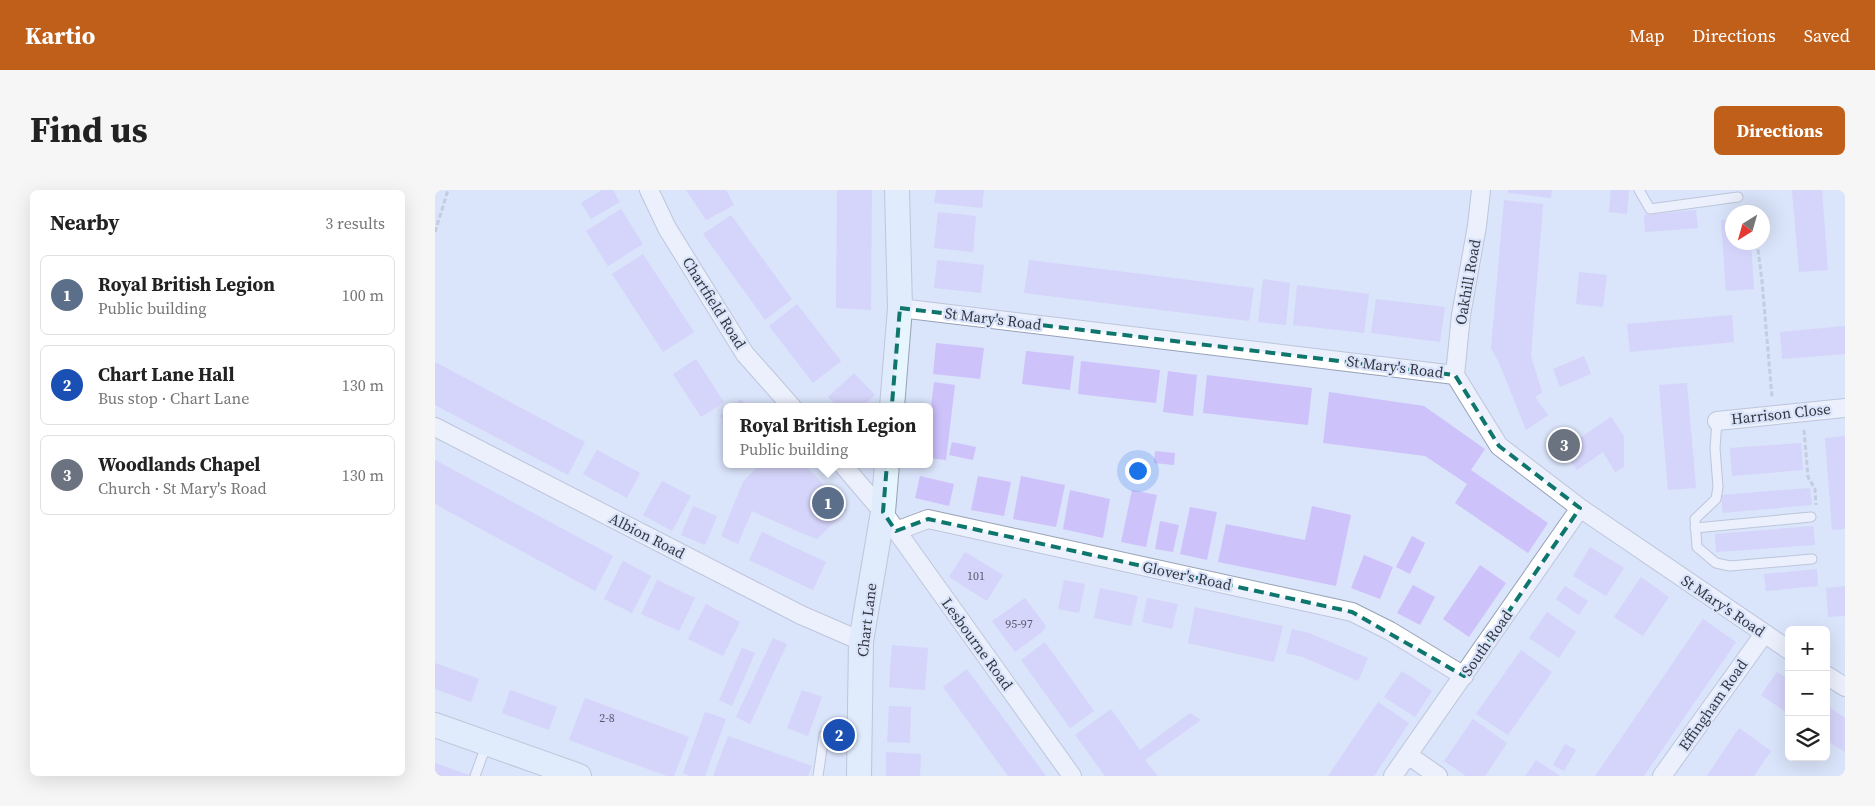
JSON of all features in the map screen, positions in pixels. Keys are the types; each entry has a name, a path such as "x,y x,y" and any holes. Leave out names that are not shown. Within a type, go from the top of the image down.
{"street":[{"name":"Chartfield Road","path":"649,190 667,228 745,354 788,403"},
{"path":"892,403 900,308 897,190"},
{"name":"Oakhill Road","path":"1455,375 1461,315 1477,226 1481,190"},
{"name":"St Mary's Road","path":"900,308 1455,375 1499,446 1580,508 1785,647"},
{"name":"Harrison Close","path":"1717,420 1845,408"},
{"name":"Albion Road","path":"435,427 801,614 861,641"},
{"path":"845,468 890,521"},
{"name":"Chart Lane","path":"859,776 861,641 890,521 887,468"},
{"name":"South Road","path":"1393,776 1580,508"},
{"name":"Glover's Road","path":"890,521 928,519 1352,612 1390,631 1464,676"},
{"name":"Lesbourne Road","path":"890,521 1072,776"},
{"name":"Effingham Road","path":"1662,776 1764,634"},
{"path":"1830,678 1845,687"},
{"path":"435,725 579,776"},
{"path":"1408,755 1438,776"}],"lane":[{"path":"1639,190 1650,209 1738,197"},
{"path":"1717,420 1715,448 1718,487 1716,499 1695,519 1697,547 1716,563 1730,566 1813,559"},
{"path":"1695,528 1811,517"},
{"path":"818,776 824,736"},
{"path":"475,776 487,743"}],"path":[{"path":"435,232 448,190"},
{"path":"1758,250 1763,281 1774,415"},
{"path":"1802,412 1808,477 1815,490 1818,517 1811,517"}],"highlighted area":[{"path":"900,308 1455,375 1499,446 1580,508 1464,676 1352,612 928,519 896,531 883,512"}],"building":[{"path":"602,190 613,190 620,202 591,219 581,203"},
{"path":"686,190 726,190 734,205 706,220"},
{"path":"837,190 872,190 871,310 836,308"},
{"path":"936,190 984,190 982,208 934,203"},
{"path":"1508,190 1552,190 1551,198 1508,193"},
{"path":"1611,190 1629,190 1627,214 1609,212"},
{"path":"1792,190 1822,190 1828,270 1799,272"},
{"path":"1504,200 1543,204 1531,356 1542,392 1535,397 1548,415 1526,430 1491,348"},
{"path":"621,209 643,244 608,266 586,231"},
{"path":"1696,210 1698,228 1645,232 1644,215"},
{"path":"938,212 976,216 973,252 934,248"},
{"path":"731,215 792,299 765,320 703,234"},
{"path":"1721,220 1725,220 1725,250 1752,250 1754,289 1726,291"},
{"path":"643,254 694,332 663,352 612,274"},
{"path":"937,260 984,265 981,293 934,288"},
{"path":"1029,260 1254,288 1249,321 1024,293"},
{"path":"1579,272 1607,275 1603,307 1576,304"},
{"path":"1263,279 1290,283 1286,325 1258,322"},
{"path":"1297,285 1369,294 1364,333 1293,325"},
{"path":"1376,299 1445,307 1440,342 1371,333"},
{"path":"797,304 841,361 813,383 769,326"},
{"path":"1732,315 1734,342 1630,352 1627,324"},
{"path":"1845,326 1845,354 1782,359 1780,332"},
{"path":"936,343 984,348 980,379 933,374"},
{"path":"1026,351 1074,356 1070,390 1022,384"},
{"path":"1584,356 1591,374 1560,387 1553,369"},
{"path":"696,359 724,402 701,417 673,374"},
{"path":"1081,361 1160,370 1156,403 1078,394"},
{"path":"435,362 585,442 568,475 435,405"},
{"path":"1168,371 1197,375 1193,416 1163,412"},
{"path":"854,373 875,395 866,403 834,403 828,397"},
{"path":"1207,375 1312,388 1308,425 1203,413"},
{"path":"934,382 955,385 946,460 933,458 933,403 931,403"},
{"path":"1687,383 1696,488 1668,490 1659,385"},
{"path":"1329,392 1424,406 1485,449 1471,470 1548,523 1528,553 1455,503 1467,484 1425,456 1323,443"},
{"path":"741,399 744,403 736,403"},
{"path":"1611,417 1624,436 1624,467 1615,472 1603,452 1577,470 1562,450"},
{"path":"1845,436 1845,529 1832,530 1825,438"},
{"path":"952,442 976,447 973,460 949,455"},
{"path":"1801,443 1803,470 1732,476 1730,448"},
{"path":"597,450 640,473 627,498 583,474"},
{"path":"1155,451 1175,453 1174,465 1154,463"},
{"path":"435,460 613,556 595,591 435,504"},
{"path":"756,468 808,468 847,510 817,539 752,511 738,544 721,536 743,482"},
{"path":"920,476 954,484 949,506 915,498"},
{"path":"978,476 1011,482 1004,516 971,510"},
{"path":"1021,476 1065,485 1056,527 1013,519"},
{"path":"662,481 691,496 672,531 643,515"},
{"path":"1810,488 1812,505 1723,513 1721,495"},
{"path":"1070,490 1110,499 1103,538 1063,529"},
{"path":"1132,490 1157,495 1146,547 1121,542"},
{"path":"693,506 717,516 705,545 681,535"},
{"path":"1312,506 1351,515 1336,586 1218,562 1226,524 1305,540"},
{"path":"1190,507 1217,512 1207,560 1180,554"},
{"path":"1160,521 1179,525 1173,552 1155,549"},
{"path":"1813,526 1815,545 1716,552 1715,534"},
{"path":"762,532 826,562 813,590 749,560"},
{"path":"1412,536 1425,543 1410,574 1396,567"},
{"path":"1590,547 1624,568 1606,596 1573,576"},
{"path":"965,552 1003,575 987,601 949,577"},
{"path":"1364,555 1393,567 1380,599 1351,588"},
{"path":"623,561 651,576 632,613 604,599"},
{"path":"1480,565 1506,583 1469,637 1443,619"},
{"path":"1817,569 1818,586 1766,591 1764,574"},
{"path":"1641,577 1669,597 1643,636 1614,617"},
{"path":"657,580 695,598 679,631 641,614"},
{"path":"1064,580 1085,584 1079,613 1058,609"},
{"path":"1413,585 1435,597 1420,625 1397,613"},
{"path":"1565,586 1588,601 1579,615 1556,599"},
{"path":"1845,586 1845,616 1828,617 1826,588"},
{"path":"1100,588 1138,596 1131,626 1094,618"},
{"path":"1025,598 1046,626 1042,632 1015,652 992,621"},
{"path":"1147,598 1178,604 1172,629 1142,622"},
{"path":"706,604 740,622 723,656 688,639"},
{"path":"1195,607 1283,626 1274,662 1188,643"},
{"path":"1547,612 1576,632 1559,658 1529,638"},
{"path":"1703,619 1736,642 1644,776 1595,776"},
{"path":"1292,629 1309,633 1368,658 1358,681 1303,657 1286,653"},
{"path":"773,638 787,644 750,724 736,717"},
{"path":"1045,642 1094,711 1070,728 1021,660"},
{"path":"892,645 928,648 925,690 889,687"},
{"path":"742,648 755,653 732,706 719,700"},
{"path":"1521,650 1552,672 1508,735 1476,714"},
{"path":"435,663 479,679 471,702 435,689"},
{"path":"967,669 1046,776 1008,776 943,687"},
{"path":"1402,671 1432,691 1415,717 1384,697"},
{"path":"1777,672 1785,677 1785,711 1761,695"},
{"path":"510,690 557,707 549,730 502,713"},
{"path":"802,690 822,697 808,736 787,728"},
{"path":"585,698 689,737 674,776 667,776 569,740"},
{"path":"1378,702 1409,723 1374,776 1328,776"},
{"path":"889,706 911,707 910,743 887,742"},
{"path":"1830,708 1845,718 1845,752 1830,743"},
{"path":"1111,709 1140,750 1190,713 1201,720 1145,760 1158,776 1105,776 1075,735"},
{"path":"705,712 726,719 705,776 690,776 683,773"},
{"path":"1473,719 1507,743 1485,776 1466,776 1444,761"},
{"path":"1739,728 1771,751 1754,776 1707,776"},
{"path":"728,736 812,766 808,776 713,776"},
{"path":"1565,744 1576,750 1564,771 1553,765"},
{"path":"886,752 921,754 920,776 886,776"},
{"path":"1536,760 1560,776 1525,776"},
{"path":"435,763 472,776 435,776"}],"place":[{"name":"Woodlands Chapel","path":"1564,445"},
{"name":"Royal British Legion","path":"828,503"},
{"name":"Chart Lane Hall","path":"839,735"}]}
